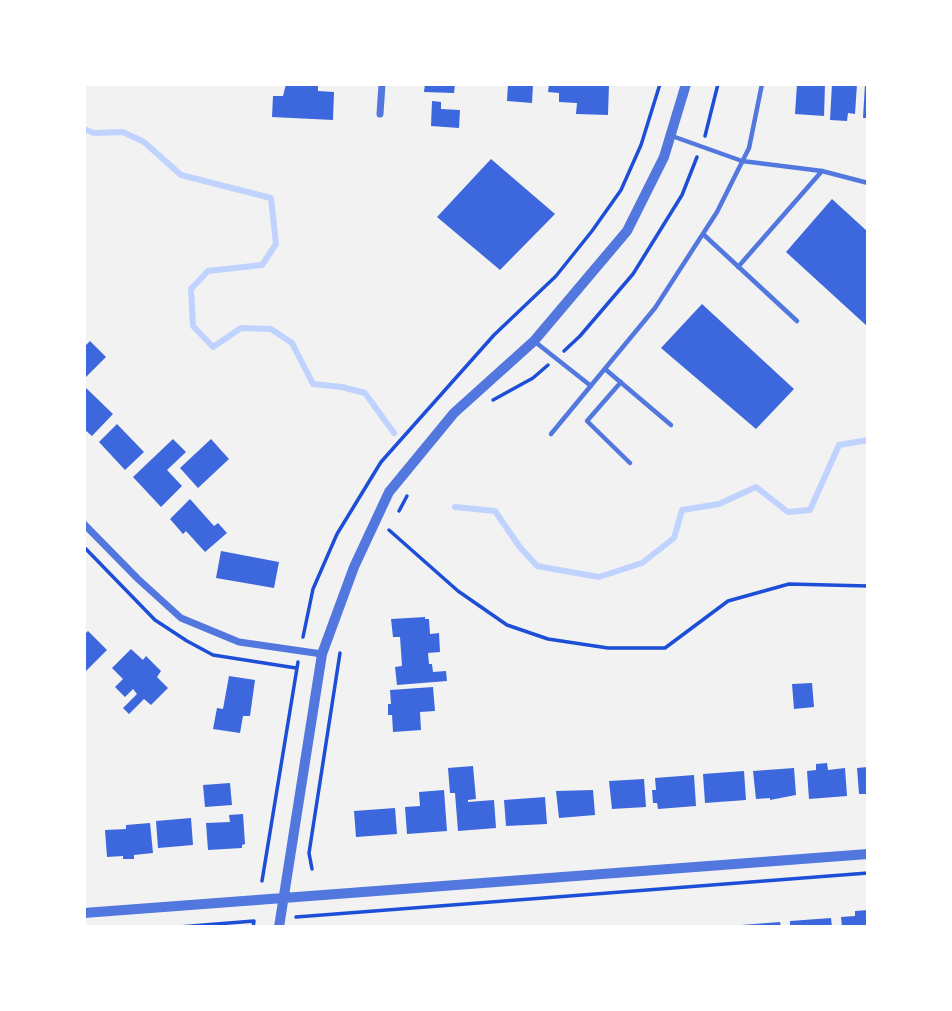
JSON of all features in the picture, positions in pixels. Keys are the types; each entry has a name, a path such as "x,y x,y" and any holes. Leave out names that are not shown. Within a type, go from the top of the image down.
{"street":[{"path":"380,114 382,84"},
{"path":"279,927 322,654 354,567 389,492 454,412 534,341 627,231 664,157 686,84"},
{"path":"84,524 181,618 239,642 322,654"},
{"path":"84,913 868,854"}],"lane":[{"path":"551,434 655,308 718,212 749,148 762,84"},
{"path":"671,135 742,161 822,170 868,183"},
{"path":"738,267 822,170"},
{"path":"703,234 797,321"},
{"path":"534,341 591,386"},
{"path":"605,369 671,425"},
{"path":"621,382 587,421 630,463"}],"path":[{"path":"486,406 495,398 533,378 556,358 580,336 633,274 682,195 701,146 718,84"},
{"path":"384,540 412,486"},
{"path":"389,530 458,591 508,625 548,639 608,648 665,648 728,601 789,584 868,586"},
{"path":"312,869 309,853 342,646"},
{"path":"296,917 868,873"},
{"path":"179,927 254,921 253,927"}],"building":[{"path":"286,84 318,84 318,91 334,92 333,120 272,117 273,96 283,96"},
{"path":"425,84 455,84 454,93 424,92"},
{"path":"508,84 533,84 532,103 507,101"},
{"path":"549,84 609,84 608,115 576,114 577,103 559,102 559,93 548,92"},
{"path":"797,84 825,84 824,116 795,114"},
{"path":"832,84 857,84 855,114 848,113 847,121 830,120"},
{"path":"865,84 868,84 868,118 863,118"},
{"path":"432,101 441,102 441,109 460,110 459,128 431,126"},
{"path":"491,159 555,214 500,270 437,217"},
{"path":"832,199 868,232 868,327 786,252"},
{"path":"702,304 794,389 756,429 661,348"},
{"path":"90,341 106,357 84,379 84,347"},
{"path":"84,386 113,414 92,436 84,429"},
{"path":"117,424 144,452 125,470 99,442"},
{"path":"173,439 186,452 167,470 182,486 161,507 133,477"},
{"path":"211,439 229,459 198,488 180,468"},
{"path":"190,499 214,526 218,523 227,533 205,552 186,531 183,534 170,519"},
{"path":"221,551 279,562 274,588 216,578"},
{"path":"391,619 429,619 430,634 439,633 440,652 428,653 429,664 432,664 433,672 446,671 447,681 397,685 395,667 402,666 400,637 393,637"},
{"path":"88,631 107,650 84,673 84,635"},
{"path":"131,649 143,660 146,656 161,671 157,677 168,688 151,705 144,699 129,714 123,708 137,694 133,689 125,697 115,687 123,679 112,668"},
{"path":"229,676 255,680 250,716 243,716 240,733 213,729 217,708 223,709"},
{"path":"812,683 814,707 794,709 792,684"},
{"path":"433,687 435,711 420,712 421,730 393,732 392,715 388,715 388,704 391,704 390,690"},
{"path":"827,763 828,770 845,768 847,796 809,799 807,771 816,770 816,764"},
{"path":"473,766 476,799 468,802 494,800 496,828 458,831 455,793 450,793 448,768"},
{"path":"868,767 868,794 859,794 857,768"},
{"path":"794,768 796,795 770,800 756,799 753,771"},
{"path":"744,771 746,800 705,803 703,774"},
{"path":"694,775 696,806 658,809 657,803 653,803 655,778"},
{"path":"644,779 646,807 612,809 609,781"},
{"path":"230,783 232,805 205,807 203,785"},
{"path":"444,790 447,831 407,834 405,807 420,806 419,792"},
{"path":"593,790 595,815 559,818 556,791"},
{"path":"545,797 547,824 506,826 504,800"},
{"path":"395,808 397,834 356,837 354,811"},
{"path":"243,814 245,844 242,848 208,850 206,823 230,822 229,815"},
{"path":"191,818 193,845 158,848 156,821"},
{"path":"150,823 153,853 134,855 134,859 123,859 123,856 107,857 105,830 126,829 126,825"},
{"path":"868,910 868,927 842,927 841,917 855,916 855,911"},
{"path":"831,918 832,927 790,927 790,921"},
{"path":"780,922 781,927 741,927 741,925"}],"waterway":[{"path":"84,129 94,133 123,132 144,142 181,175 271,198 276,244 262,265 208,271 191,289 193,326 213,347 241,328 271,329 292,343 313,384 365,393 394,433"},
{"path":"455,507 495,511 519,546 537,566 599,577 642,563 674,538 682,510 719,504 756,487 788,512 810,510 839,445 868,440"}]}
